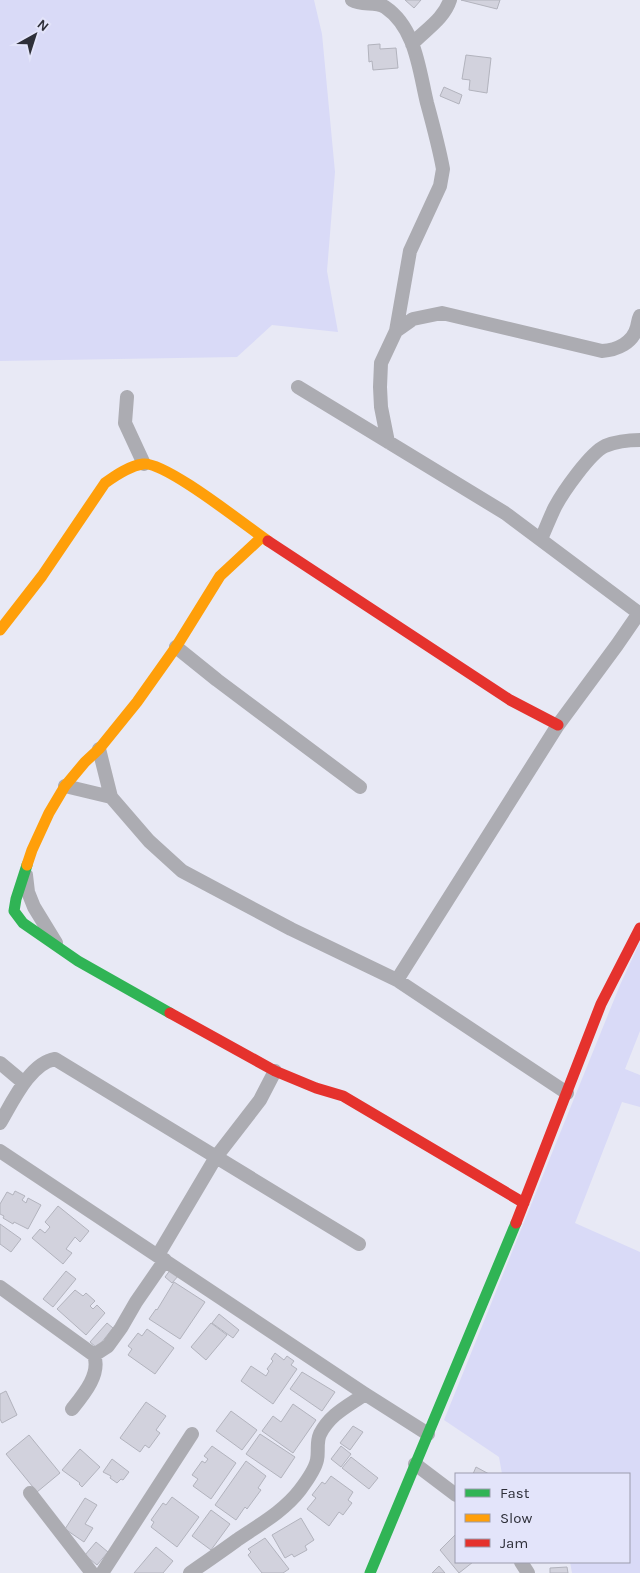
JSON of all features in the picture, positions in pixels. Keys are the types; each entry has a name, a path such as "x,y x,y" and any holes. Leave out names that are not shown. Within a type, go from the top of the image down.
{"street":[{"path":"352,0 364,4 378,4 387,8 400,21 407,32 416,52 444,169 440,186 410,251 396,330 382,364 381,407 388,442"},
{"path":"412,44 425,30 439,20 450,0"},
{"path":"396,330 413,318 442,313 602,351 620,348 632,338 640,316"},
{"path":"298,387 505,513 542,539 639,614 558,725 397,980"},
{"path":"126,397 124,424 144,464"},
{"path":"542,539 556,506 594,455 606,446 640,440"},
{"path":"0,630 42,576 105,483 117,474 144,464 159,467 198,491 262,537 510,700 558,725"},
{"path":"262,537 220,576 176,647 137,702 99,749 85,762 65,786 49,813 26,866 14,911 23,923 78,961 125,988 276,1071 316,1088 343,1096 524,1203"},
{"path":"176,647 360,787"},
{"path":"99,749 112,797 149,842 182,872 291,929 397,980 567,1093"},
{"path":"65,786 112,797"},
{"path":"26,866 28,892 34,906 55,939 57,946"},
{"path":"370,1573 524,1203 602,1004 640,928"},
{"path":"0,1123 34,1070 48,1060 55,1059 359,1244"},
{"path":"0,1063 24,1083"},
{"path":"94,1354 108,1346 117,1334 216,1157 260,1100 276,1071"},
{"path":"0,1151 428,1434"},
{"path":"0,1287 94,1354 98,1364 91,1381 72,1409"},
{"path":"190,1573 269,1519 299,1490 316,1464 319,1435 338,1411 365,1394"},
{"path":"102,1573 192,1434"},
{"path":"415,1464 455,1494"},
{"path":"30,1493 92,1573"}],"shaded area":[{"path":"0,0 314,0 322,34 335,172 327,271 338,332 272,325 237,357 0,361"},
{"path":"640,942 640,1031 625,1069 640,1075 640,1107 622,1102 575,1223 640,1252 640,1573 572,1573 570,1563 630,1563 630,1473 502,1473 499,1457 444,1420 620,985"}],"building":[{"path":"405,0 421,0 414,8"},
{"path":"461,0 500,0 497,9"},
{"path":"380,44 380,49 396,48 398,68 373,70 372,61 369,62 368,45"},
{"path":"466,55 491,58 487,93 469,90 470,80 462,79"},
{"path":"444,87 462,95 459,104 440,96"},
{"path":"15,1191 25,1196 22,1200 26,1203 28,1198 41,1205 28,1229 14,1222 13,1224 0,1214 0,1204 7,1192 13,1195"},
{"path":"58,1206 89,1231 80,1242 75,1237 66,1249 72,1253 63,1264 32,1238 40,1229 45,1233 50,1227 45,1222"},
{"path":"0,1224 21,1239 11,1252 0,1244"},
{"path":"171,1269 179,1275 172,1283 165,1277"},
{"path":"66,1271 76,1279 53,1307 43,1299"},
{"path":"174,1282 205,1302 180,1339 149,1319 157,1310"},
{"path":"75,1290 83,1296 86,1293 95,1301 90,1306 93,1309 97,1305 105,1313 86,1335 57,1309"},
{"path":"219,1314 239,1330 233,1338 212,1323"},
{"path":"107,1323 113,1328 97,1348 90,1342"},
{"path":"211,1323 227,1335 206,1360 191,1347"},
{"path":"147,1329 174,1348 155,1374 128,1355 132,1349 128,1346 138,1333 142,1336"},
{"path":"275,1353 284,1360 287,1356 294,1361 291,1365 297,1369 273,1404 241,1381 251,1366 266,1376 269,1371 267,1369 273,1361 271,1359"},
{"path":"302,1372 335,1392 322,1411 290,1389"},
{"path":"6,1391 17,1415 2,1423 0,1419 0,1394"},
{"path":"146,1402 166,1416 156,1430 160,1433 149,1448 145,1445 140,1452 120,1438"},
{"path":"293,1404 316,1420 293,1453 262,1431 273,1416 281,1422"},
{"path":"231,1411 257,1430 242,1450 216,1431"},
{"path":"353,1426 363,1432 350,1450 340,1443"},
{"path":"260,1434 295,1457 281,1478 246,1454"},
{"path":"29,1435 60,1473 37,1492 6,1454"},
{"path":"212,1446 236,1463 211,1499 193,1486 198,1479 192,1475 202,1461 205,1463 208,1459 204,1456"},
{"path":"341,1446 351,1454 341,1467 331,1459"},
{"path":"80,1449 100,1467 82,1487 80,1483 62,1470"},
{"path":"351,1457 378,1478 369,1489 342,1468"},
{"path":"112,1459 129,1472 123,1480 121,1479 117,1483 110,1478 111,1476 103,1472"},
{"path":"246,1461 266,1476 258,1488 261,1490 236,1520 215,1505"},
{"path":"476,1467 487,1473 473,1473"},
{"path":"331,1476 353,1492 348,1500 352,1503 343,1515 339,1512 329,1526 307,1509 316,1498 312,1495 322,1482 325,1484"},
{"path":"172,1497 199,1517 177,1547 151,1527 154,1522 151,1520 163,1503 166,1505"},
{"path":"85,1498 97,1505 85,1524 93,1528 84,1542 65,1529"},
{"path":"211,1510 230,1524 211,1550 192,1536"},
{"path":"301,1518 314,1540 305,1546 307,1550 294,1557 292,1554 285,1558 272,1535"},
{"path":"455,1535 455,1563 472,1563 459,1573 440,1550"},
{"path":"265,1538 289,1569 283,1573 262,1573 248,1555 251,1552 248,1549"},
{"path":"96,1542 108,1552 97,1565 85,1555"},
{"path":"156,1547 173,1561 163,1573 134,1573"},
{"path":"439,1566 445,1573 432,1573"},
{"path":"567,1567 568,1573 550,1573 550,1568"}],"traffic: fast":[{"path":"27,865 14,911 23,923 78,961 170,1013"},
{"path":"370,1573 516,1223"}],"traffic: slow":[{"path":"0,630 42,576 105,483 133,467 143,464 154,466 169,473 206,496 268,541"},
{"path":"27,865 49,813 65,786 85,762 99,749 137,702 176,647 220,576 262,537"}],"traffic: jam":[{"path":"268,541 510,700 558,725"},
{"path":"516,1223 601,1004 640,928"},
{"path":"170,1013 275,1071 316,1088 343,1096 524,1203"}]}
